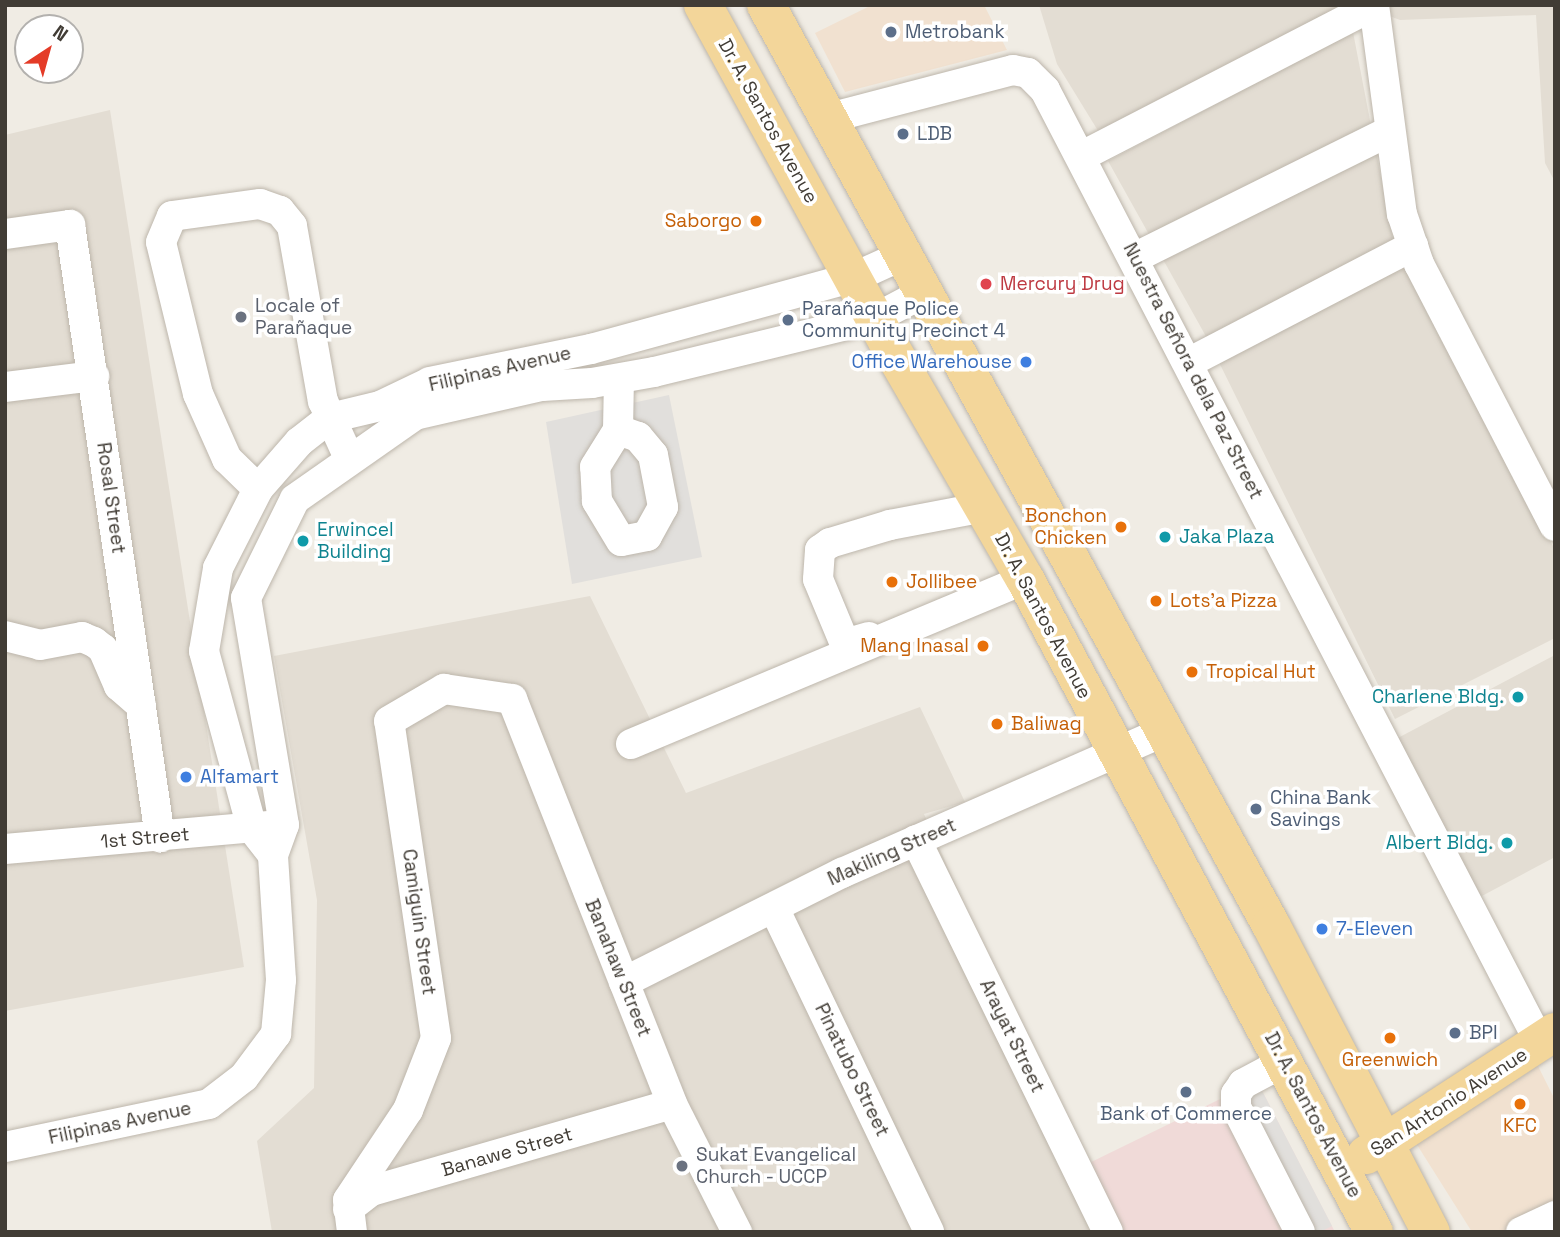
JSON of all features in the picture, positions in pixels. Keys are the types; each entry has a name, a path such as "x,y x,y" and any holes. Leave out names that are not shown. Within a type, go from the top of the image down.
{"main road":[{"name":"Dr. A. Santos Avenue","path":"704,5 876,318 1025,579 1117,754 1286,1061 1374,1232"},
{"path":"766,5 829,118 921,294 1165,731 1387,1143 1431,1232"},
{"name":"San Antonio Avenue","path":"1343,1170 1547,1037"}],"street":[{"path":"1082,156 1373,6 1388,132 1402,214 1413,246 1555,526"},
{"name":"Nuestra Señora dela Paz Street","path":"829,118 1013,70 1028,74 1045,90 1547,1037"},
{"path":"1135,258 1388,132"},
{"path":"258,489 227,459 198,394 161,242 172,216 260,204 280,211 292,226 330,418 349,458"},
{"name":"Rosal Street","path":"5,234 70,225 160,837"},
{"path":"1188,363 1413,246"},
{"name":"Filipinas Avenue","path":"5,1147 209,1104 244,1077 276,1034 281,980 273,855 284,825 246,598 295,499 349,458 415,415 541,373 591,349 855,277 901,256"},
{"name":"Filipinas Avenue","path":"273,855 252,828 204,651 218,568 258,489 299,442 330,418 380,406 430,383 541,373 606,382 876,318 921,294"},
{"path":"591,349 606,382 618,430"},
{"path":"5,387 94,376"},
{"path":"934,615 920,616 848,646 818,579 820,551 830,543 890,525 984,507"},
{"path":"631,744 1025,579"},
{"path":"5,636 40,645 82,637 94,642 103,649 119,686 141,705"},
{"name":"Camiguin Street","path":"350,1221 348,1200 408,1110 436,1038 388,721 444,689 512,699"},
{"name":"Banahaw Street","path":"512,699 672,1104 737,1232"},
{"name":"Makiling Street","path":"624,982 916,840 1165,731"},
{"name":"1st Street","path":"5,849 284,825"},
{"name":"Arayat Street","path":"916,840 1108,1232"},
{"name":"Pinatubo Street","path":"774,908 929,1232"},
{"path":"1286,1061 1243,1084 1236,1094 1236,1107 1300,1232"},
{"name":"Banawe Street","path":"350,1221 371,1191 672,1104"},
{"path":"1521,1232 1555,1216"}],"shaded area":[{"path":"872,5 984,5 1007,50 845,92 815,33"},
{"path":"1039,5 1357,5 1100,134 1057,64"},
{"path":"1360,5 1555,5 1555,182 1545,163 1536,15 1400,20"},
{"path":"1353,32 1393,240 1555,550 1555,638 1395,719 1208,340 1108,161"},
{"path":"110,110 244,967 5,1011 5,135"},
{"path":"669,395 702,557 572,584 546,422"},
{"path":"590,596 686,793 920,707 965,802 924,814 1111,1232 272,1232 257,1141 314,1088 317,900 274,656"},
{"path":"1555,655 1555,857 1480,897 1394,740"},
{"path":"1535,1060 1555,1100 1555,1232 1472,1232 1414,1140"},
{"path":"1257,1081 1335,1232 1111,1232 1081,1167"},
{"path":"1257,1081 1332,1226 1320,1232 1295,1232 1225,1097"}],"place":[{"name":"Metrobank","path":"891,32"},
{"name":"LDB","path":"903,134"},
{"name":"Saborgo","path":"756,221"},
{"name":"Mercury Drug","path":"986,284"},
{"name":"Locale of Parañaque","path":"241,317"},
{"name":"Parañaque Police Community Precinct 4","path":"788,320"},
{"name":"Office Warehouse","path":"1026,362"},
{"name":"Bonchon Chicken","path":"1121,527"},
{"name":"Jaka Plaza","path":"1165,537"},
{"name":"Erwincel Building","path":"303,541"},
{"name":"Jollibee","path":"892,582"},
{"name":"Lots'a Pizza","path":"1156,601"},
{"name":"Mang Inasal","path":"983,646"},
{"name":"Tropical Hut","path":"1192,672"},
{"name":"Charlene Bldg.","path":"1518,697"},
{"name":"Baliwag","path":"997,724"},
{"name":"Alfamart","path":"186,777"},
{"name":"China Bank Savings","path":"1256,809"},
{"name":"Albert Bldg.","path":"1507,843"},
{"name":"7-Eleven","path":"1322,929"},
{"name":"BPI","path":"1455,1033"},
{"name":"Greenwich","path":"1390,1038"},
{"name":"Bank of Commerce","path":"1186,1092"},
{"name":"KFC","path":"1520,1104"},
{"name":"Sukat Evangelical Church - UCCP","path":"682,1166"}]}
